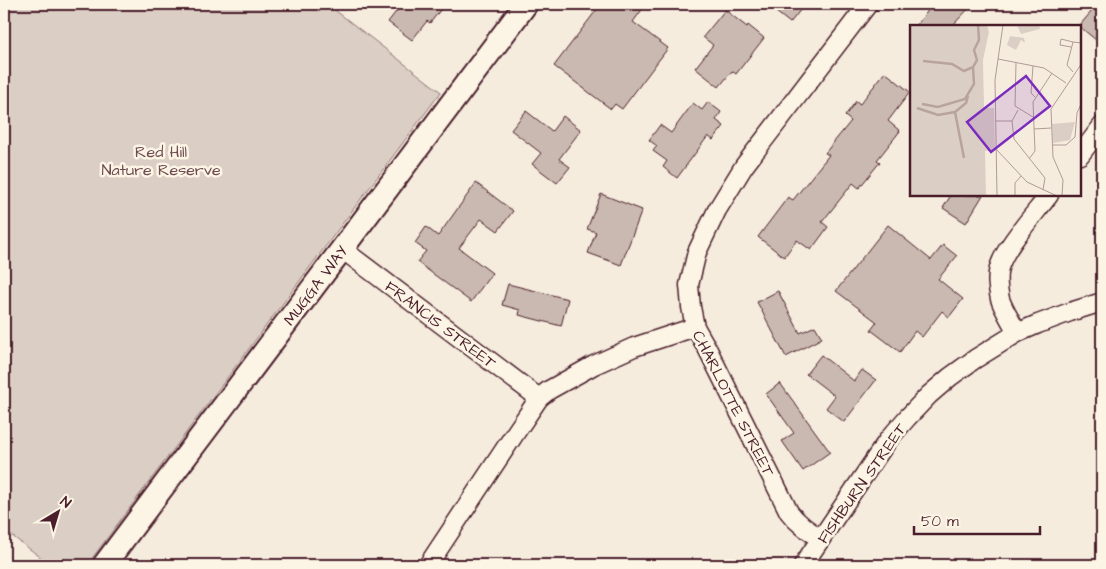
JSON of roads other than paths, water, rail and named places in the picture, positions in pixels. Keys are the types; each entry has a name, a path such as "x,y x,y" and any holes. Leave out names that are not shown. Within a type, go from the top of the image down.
{"main road":[{"name":"MUGGA WAY","path":"104,565 526,4"}],"street":[{"name":"CHARLOTTE STREET","path":"821,539 794,520 789,512 708,348 695,327 689,285 697,252 717,210 744,166 868,4"},
{"path":"1081,154 1102,126"},
{"path":"1017,333 1001,301 997,279 999,269 1009,248 1048,196"},
{"name":"FRANCIS STREET","path":"342,249 540,398"},
{"name":"FISHBURN STREET","path":"803,565 888,440 906,418 929,395 975,359 1017,333 1102,302"},
{"path":"428,565 540,398 548,390 594,365 634,347 695,327"}],"park label":[{"name":"Red Hill Nature Reserve","path":"161,160"}]}
